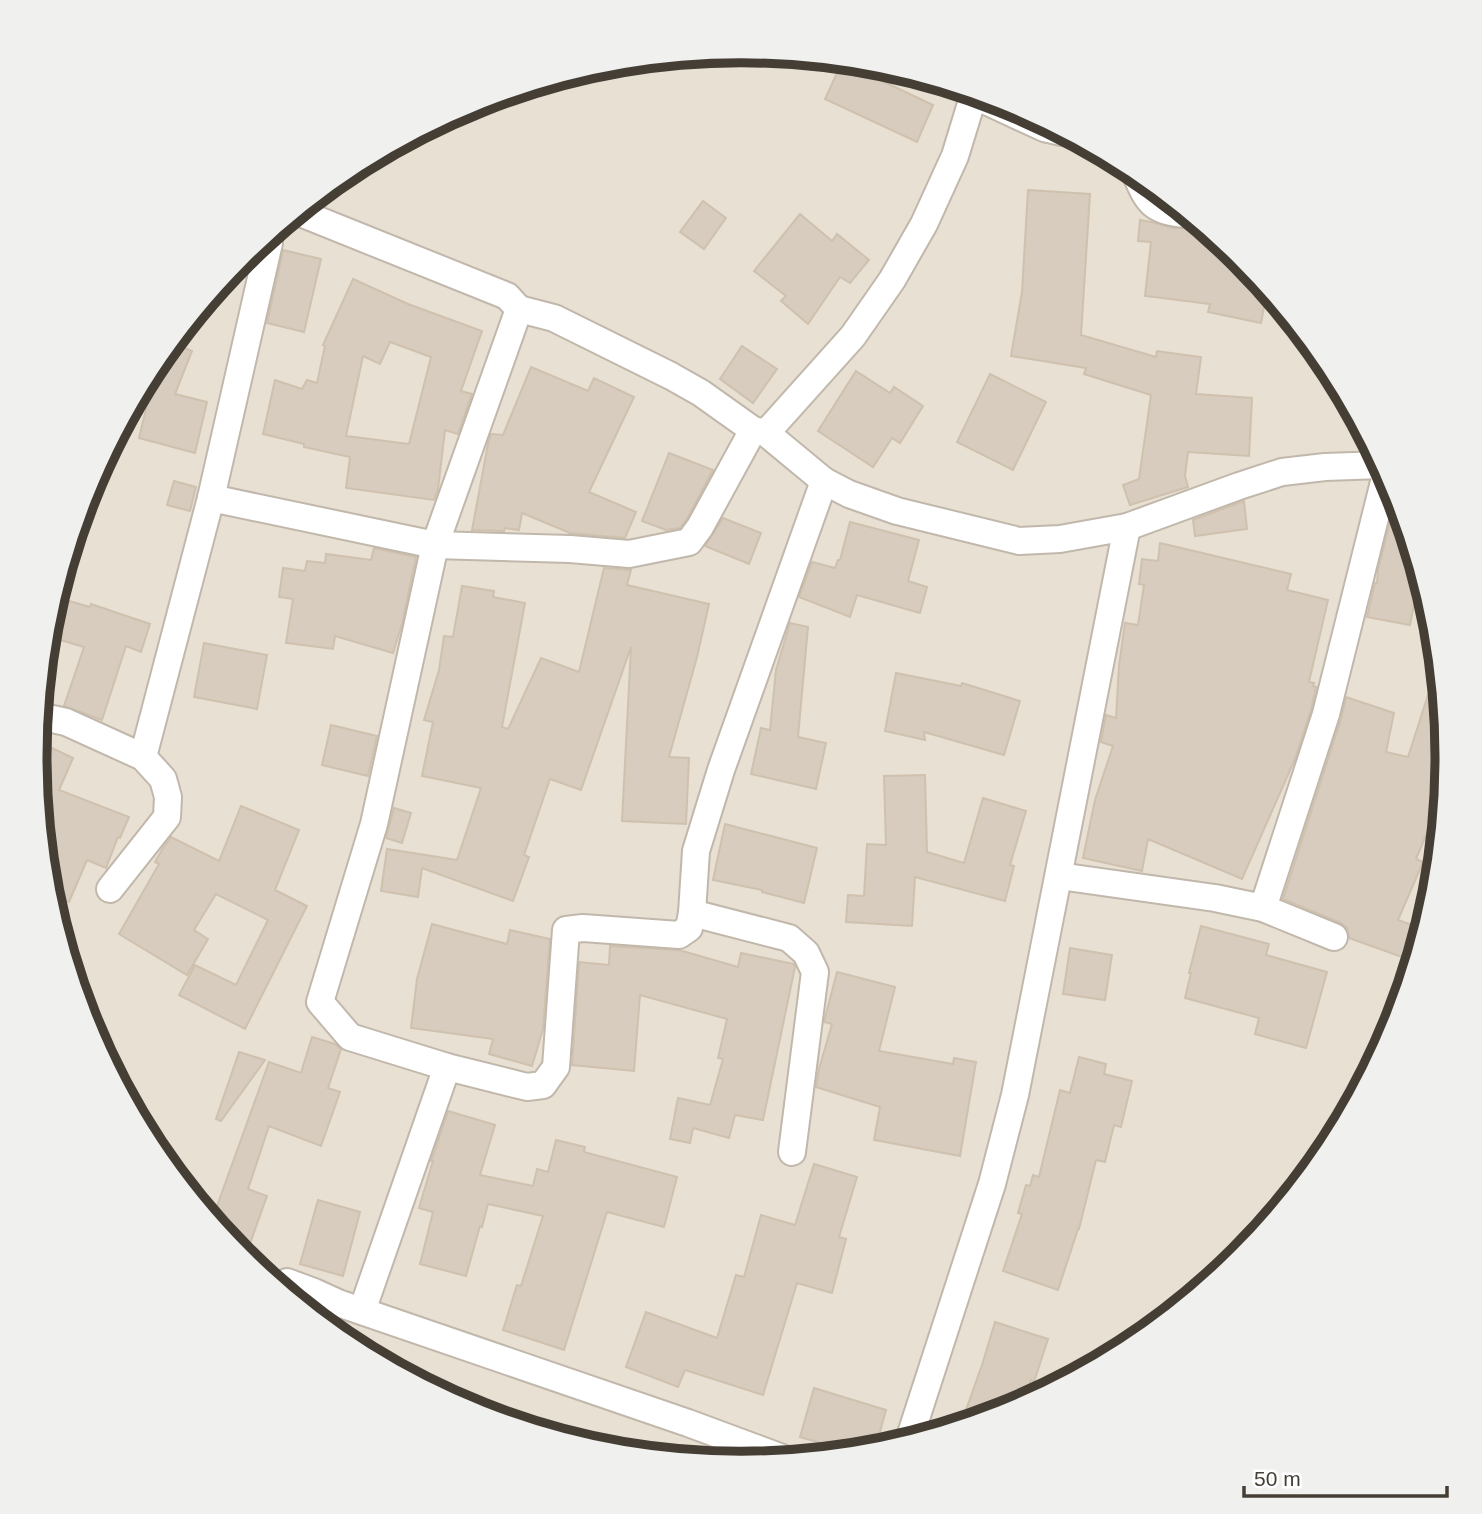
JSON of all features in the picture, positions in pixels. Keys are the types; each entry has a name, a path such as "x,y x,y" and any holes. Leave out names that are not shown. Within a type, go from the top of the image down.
{"street":[{"path":"211,498 435,545 570,549 629,554 689,542 760,431 853,337 892,280 924,224 955,156 972,103"},
{"path":"1144,193 1156,208 1169,212"},
{"path":"308,216 507,296 519,309 554,317 671,376 760,431 824,481 849,494 897,511 1019,541 1060,539 1127,527 1282,472 1370,465"},
{"path":"143,757 211,498 269,249"},
{"path":"519,309 435,545 374,824 320,1002 350,1037 447,1068 527,1087 543,1085 556,1067 566,930 583,928 679,935 689,928 699,839 725,757 824,481"},
{"path":"1263,908 1326,713 1382,493"},
{"path":"913,1429 992,1184 1015,1095 1127,527"},
{"path":"49,718 66,722 143,757 163,779 169,797 167,817 110,889"},
{"path":"1059,876 1215,898 1263,908 1334,937"},
{"path":"692,913 789,938 806,953 815,972 792,1152"},
{"path":"362,1311 447,1068"},
{"path":"288,1283 362,1311 761,1450"}],"shaded area":[{"path":"741,63 832,69 921,87 964,100 1006,116 1088,156 1126,180 1198,235 1232,266 1291,335 1342,410 1363,450 1398,534 1411,577 1429,666 1435,757 1429,848 1411,937 1398,980 1382,1022 1342,1104 1318,1142 1263,1214 1232,1248 1163,1307 1088,1358 1048,1379 964,1414 921,1427 832,1445 786,1449 741,1451 650,1445 561,1427 518,1414 476,1398 394,1358 356,1334 284,1279 250,1248 191,1179 140,1104 119,1064 84,980 71,937 53,848 49,802 47,757 53,666 71,577 84,534 100,492 140,410 164,372 219,300 250,266 319,207 394,156 434,135 518,100 561,87 650,69 696,65"}],"building":[{"path":"838,70 872,76 933,105 917,142 825,99"},
{"path":"1028,190 1090,194 1081,335 1156,357 1157,351 1201,357 1196,394 1252,398 1249,456 1188,452 1185,476 1188,487 1130,505 1123,485 1139,479 1151,395 1084,374 1086,368 1011,356 1022,292"},
{"path":"703,201 726,218 704,249 680,232"},
{"path":"800,214 832,241 837,234 869,260 850,283 840,277 808,324 781,301 786,296 754,271"},
{"path":"1140,220 1173,228 1190,229 1232,266 1265,302 1261,323 1208,312 1210,304 1145,296 1151,242 1138,241"},
{"path":"283,250 321,259 304,332 267,323"},
{"path":"353,279 408,304 482,331 461,391 472,394 458,434 445,430 438,489 434,500 346,488 350,457 263,434 275,380 302,389 307,380 317,383 325,346 323,345","holes":["390,342 431,357 409,444 346,436 363,356 380,364"]},
{"path":"742,346 777,369 753,403 720,379"},
{"path":"182,347 192,351 175,394 207,402 195,453 139,438 150,395"},
{"path":"531,367 588,391 594,378 634,397 589,492 636,512 625,538 570,533 522,513 519,530 472,530 491,434 503,435"},
{"path":"856,371 890,393 894,387 923,406 900,443 892,438 873,467 818,431"},
{"path":"990,374 1046,402 1013,470 957,442"},
{"path":"669,453 713,470 680,528 666,530 642,521"},
{"path":"174,481 196,487 190,511 167,505"},
{"path":"1244,501 1247,529 1195,536 1193,520"},
{"path":"1391,516 1415,597 1410,625 1367,617"},
{"path":"723,518 761,533 749,564 705,546"},
{"path":"850,522 919,540 908,581 927,587 920,613 857,595 850,617 799,597 812,562 835,568 840,560"},
{"path":"1160,543 1291,574 1287,590 1328,600 1309,682 1316,687 1311,710 1295,759 1242,879 1148,839 1142,871 1083,858 1095,800 1113,746 1101,742 1106,715 1116,718 1125,623 1138,625 1144,585 1139,584 1142,559 1158,561"},
{"path":"374,548 416,557 393,653 335,636 333,649 286,643 293,599 279,597 283,568 305,571 307,561 325,563 326,554 371,560"},
{"path":"604,568 631,570 627,585 709,604 669,757 689,758 686,824 622,821 631,647 581,790 550,779 524,855 529,857 513,901 422,868 418,897 381,891 387,849 457,860 481,788 422,776 433,722 424,720 439,670 444,636 453,637 462,586 494,591 493,597 525,603 502,727 508,729 541,658 579,672"},
{"path":"66,600 90,607 91,604 150,624 141,652 126,646 102,720 64,706 84,647 58,639"},
{"path":"790,623 808,627 798,737 826,743 816,789 751,774 761,728 770,730 776,670"},
{"path":"204,643 267,655 257,709 194,697"},
{"path":"896,673 961,686 962,683 1020,701 1004,755 924,732 925,740 885,731"},
{"path":"1431,686 1435,757 1431,823 1416,859 1423,862 1398,920 1414,926 1405,958 1349,938 1347,928 1341,923 1283,899 1346,697 1394,713 1386,752 1408,757"},
{"path":"331,725 377,736 368,776 322,765"},
{"path":"47,746 73,758 59,790 129,817 106,868 87,860 69,902 63,900 53,848"},
{"path":"925,775 927,852 964,863 983,798 1026,811 1010,865 1014,866 1005,901 915,877 912,926 846,922 848,895 864,896 867,844 886,845 884,776"},
{"path":"241,806 299,830 275,890 307,906 245,1029 179,995 195,965 236,985 268,920 216,894 194,930 208,939 187,975 119,934 159,864 155,862 171,837 219,861"},
{"path":"394,808 411,813 402,843 386,838"},
{"path":"725,824 817,848 804,903 762,890 713,880"},
{"path":"432,924 507,944 510,930 550,939 543,1029 532,1066 489,1054 493,1039 411,1028 417,979"},
{"path":"1201,926 1269,944 1266,955 1327,972 1306,1048 1255,1034 1259,1018 1185,998"},
{"path":"610,946 679,950 738,967 741,953 794,964 763,1120 735,1115 729,1138 693,1128 690,1143 670,1139 678,1098 710,1105 723,1059 718,1058 727,1019 640,995 634,1071 572,1065 579,962 609,965"},
{"path":"1070,948 1112,955 1105,1000 1063,994"},
{"path":"837,972 895,987 879,1051 953,1064 954,1058 976,1062 960,1156 874,1140 880,1107 816,1087 832,1024 824,1022"},
{"path":"312,1037 335,1044 341,1049 328,1088 340,1092 321,1146 269,1126 248,1189 267,1196 249,1247 216,1210 269,1062 301,1073"},
{"path":"239,1052 265,1060 221,1121 216,1119"},
{"path":"1079,1057 1106,1064 1104,1074 1132,1081 1121,1127 1114,1125 1105,1162 1096,1160 1079,1229 1058,1290 1003,1271 1022,1214 1018,1213 1026,1185 1030,1186 1033,1175 1039,1177 1060,1090 1070,1093"},
{"path":"448,1111 495,1125 480,1175 533,1186 537,1169 548,1172 556,1140 585,1147 584,1152 677,1177 664,1227 607,1212 564,1350 503,1330 517,1285 521,1286 543,1216 488,1204 466,1276 420,1264 433,1212 419,1208"},
{"path":"814,1164 857,1177 839,1237 846,1239 832,1293 797,1283 763,1395 685,1370 678,1387 626,1367 646,1312 717,1338 736,1275 744,1277 761,1215 795,1225"},
{"path":"318,1200 360,1212 343,1276 300,1264"},
{"path":"995,1322 1048,1339 1034,1382 1031,1380 1028,1388 965,1414"},
{"path":"814,1388 886,1410 879,1436 829,1445 800,1437"}]}
